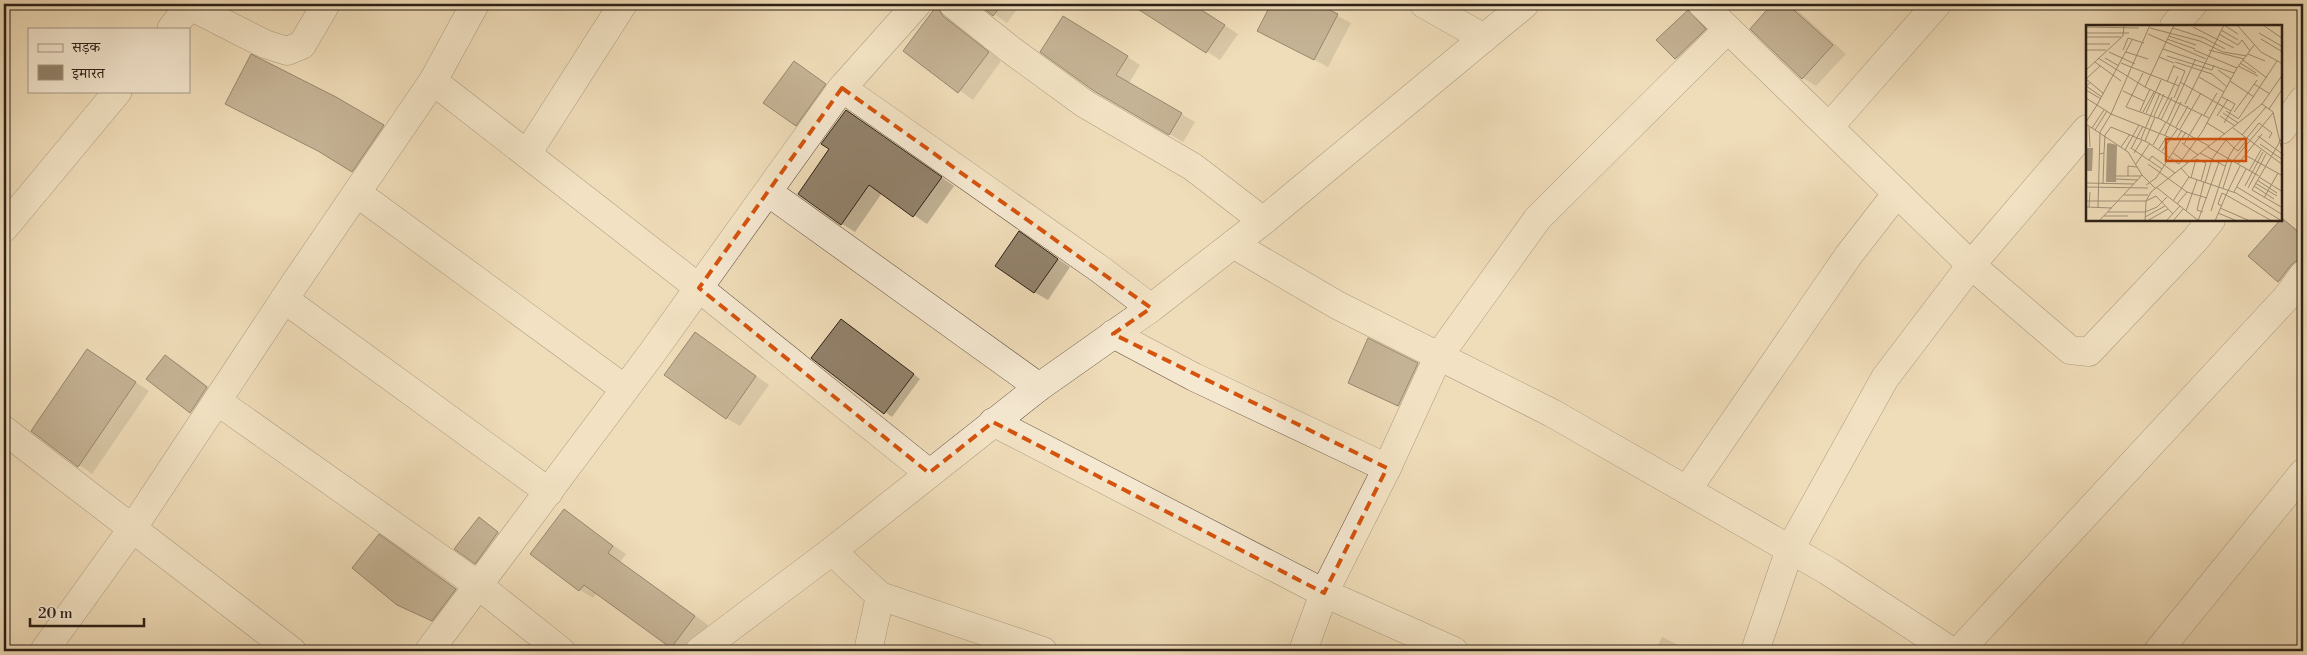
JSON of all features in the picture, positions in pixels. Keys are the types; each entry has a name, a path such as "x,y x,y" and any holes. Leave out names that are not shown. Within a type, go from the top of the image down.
{"street":[{"path":"171,28 189,4 265,44 287,51 302,45 326,4"},
{"path":"44,651 132,529 284,299 433,81 475,4"},
{"path":"527,154 623,4"},
{"path":"430,651 625,389 842,88 917,4"},
{"path":"953,4 1011,50 1085,104 1194,168 1263,221"},
{"path":"1424,4 1484,38"},
{"path":"699,651 832,551 993,422 1151,308 1263,221 1525,4"},
{"path":"1702,4 1971,265 2070,350 2089,352 2195,240 2210,221"},
{"path":"1829,127 1937,4"},
{"path":"2175,25 2193,4"},
{"path":"1303,651 1324,593 1387,468 1438,358 1538,218 1728,29"},
{"path":"433,81 698,288 929,473"},
{"path":"842,88 1151,308"},
{"path":"4,228 117,92"},
{"path":"2282,129 2303,100"},
{"path":"1756,651 1790,549 1885,378 1971,265 2086,130"},
{"path":"357,192 625,389"},
{"path":"768,192 1039,387"},
{"path":"1687,490 1848,256 1897,192"},
{"path":"1233,244 1337,305 1438,358 1552,413 1790,549 1913,640 1951,651"},
{"path":"1959,651 2287,297 2303,275"},
{"path":"284,299 549,492"},
{"path":"1113,334 1194,377 1387,468"},
{"path":"217,401 478,585 561,651"},
{"path":"993,422 1324,593 1454,651"},
{"path":"4,430 292,651"},
{"path":"2158,651 2300,483"},
{"path":"832,551 880,596 1043,651"},
{"path":"868,651 880,596"}],"highlighted area":[{"path":"842,88 1151,308 1113,334 1387,468 1324,593 993,422 929,473 699,288"}],"building":[{"path":"938,4 943,16 989,52 958,93 903,51"},
{"path":"978,4 1002,4 993,16"},
{"path":"1130,4 1192,4 1225,25 1206,53"},
{"path":"1271,4 1317,4 1338,14 1314,60 1257,31"},
{"path":"1772,4 1787,4 1833,45 1802,79 1750,29"},
{"path":"1688,10 1706,29 1675,59 1656,40"},
{"path":"1063,16 1128,56 1116,75 1182,113 1169,135 1094,91 1040,52"},
{"path":"251,54 336,97 384,125 352,172 318,151 225,104"},
{"path":"794,61 826,84 796,126 763,103"},
{"path":"846,110 942,177 913,217 869,185 841,225 798,194 829,149 821,144"},
{"path":"2282,218 2303,236 2303,260 2296,261 2291,265 2278,282 2248,256 2279,221 2282,221"},
{"path":"1019,231 1058,259 1034,293 995,266"},
{"path":"841,319 914,374 884,414 811,358"},
{"path":"695,332 756,376 726,419 664,375"},
{"path":"1368,338 1418,363 1398,406 1348,383"},
{"path":"87,349 136,382 78,467 31,431"},
{"path":"165,355 207,387 190,413 146,379"},
{"path":"564,509 613,546 608,553 695,616 671,648 584,585 579,591 530,554"},
{"path":"479,517 498,532 475,564 454,549"},
{"path":"379,534 456,589 432,621 397,605 352,568"}]}
